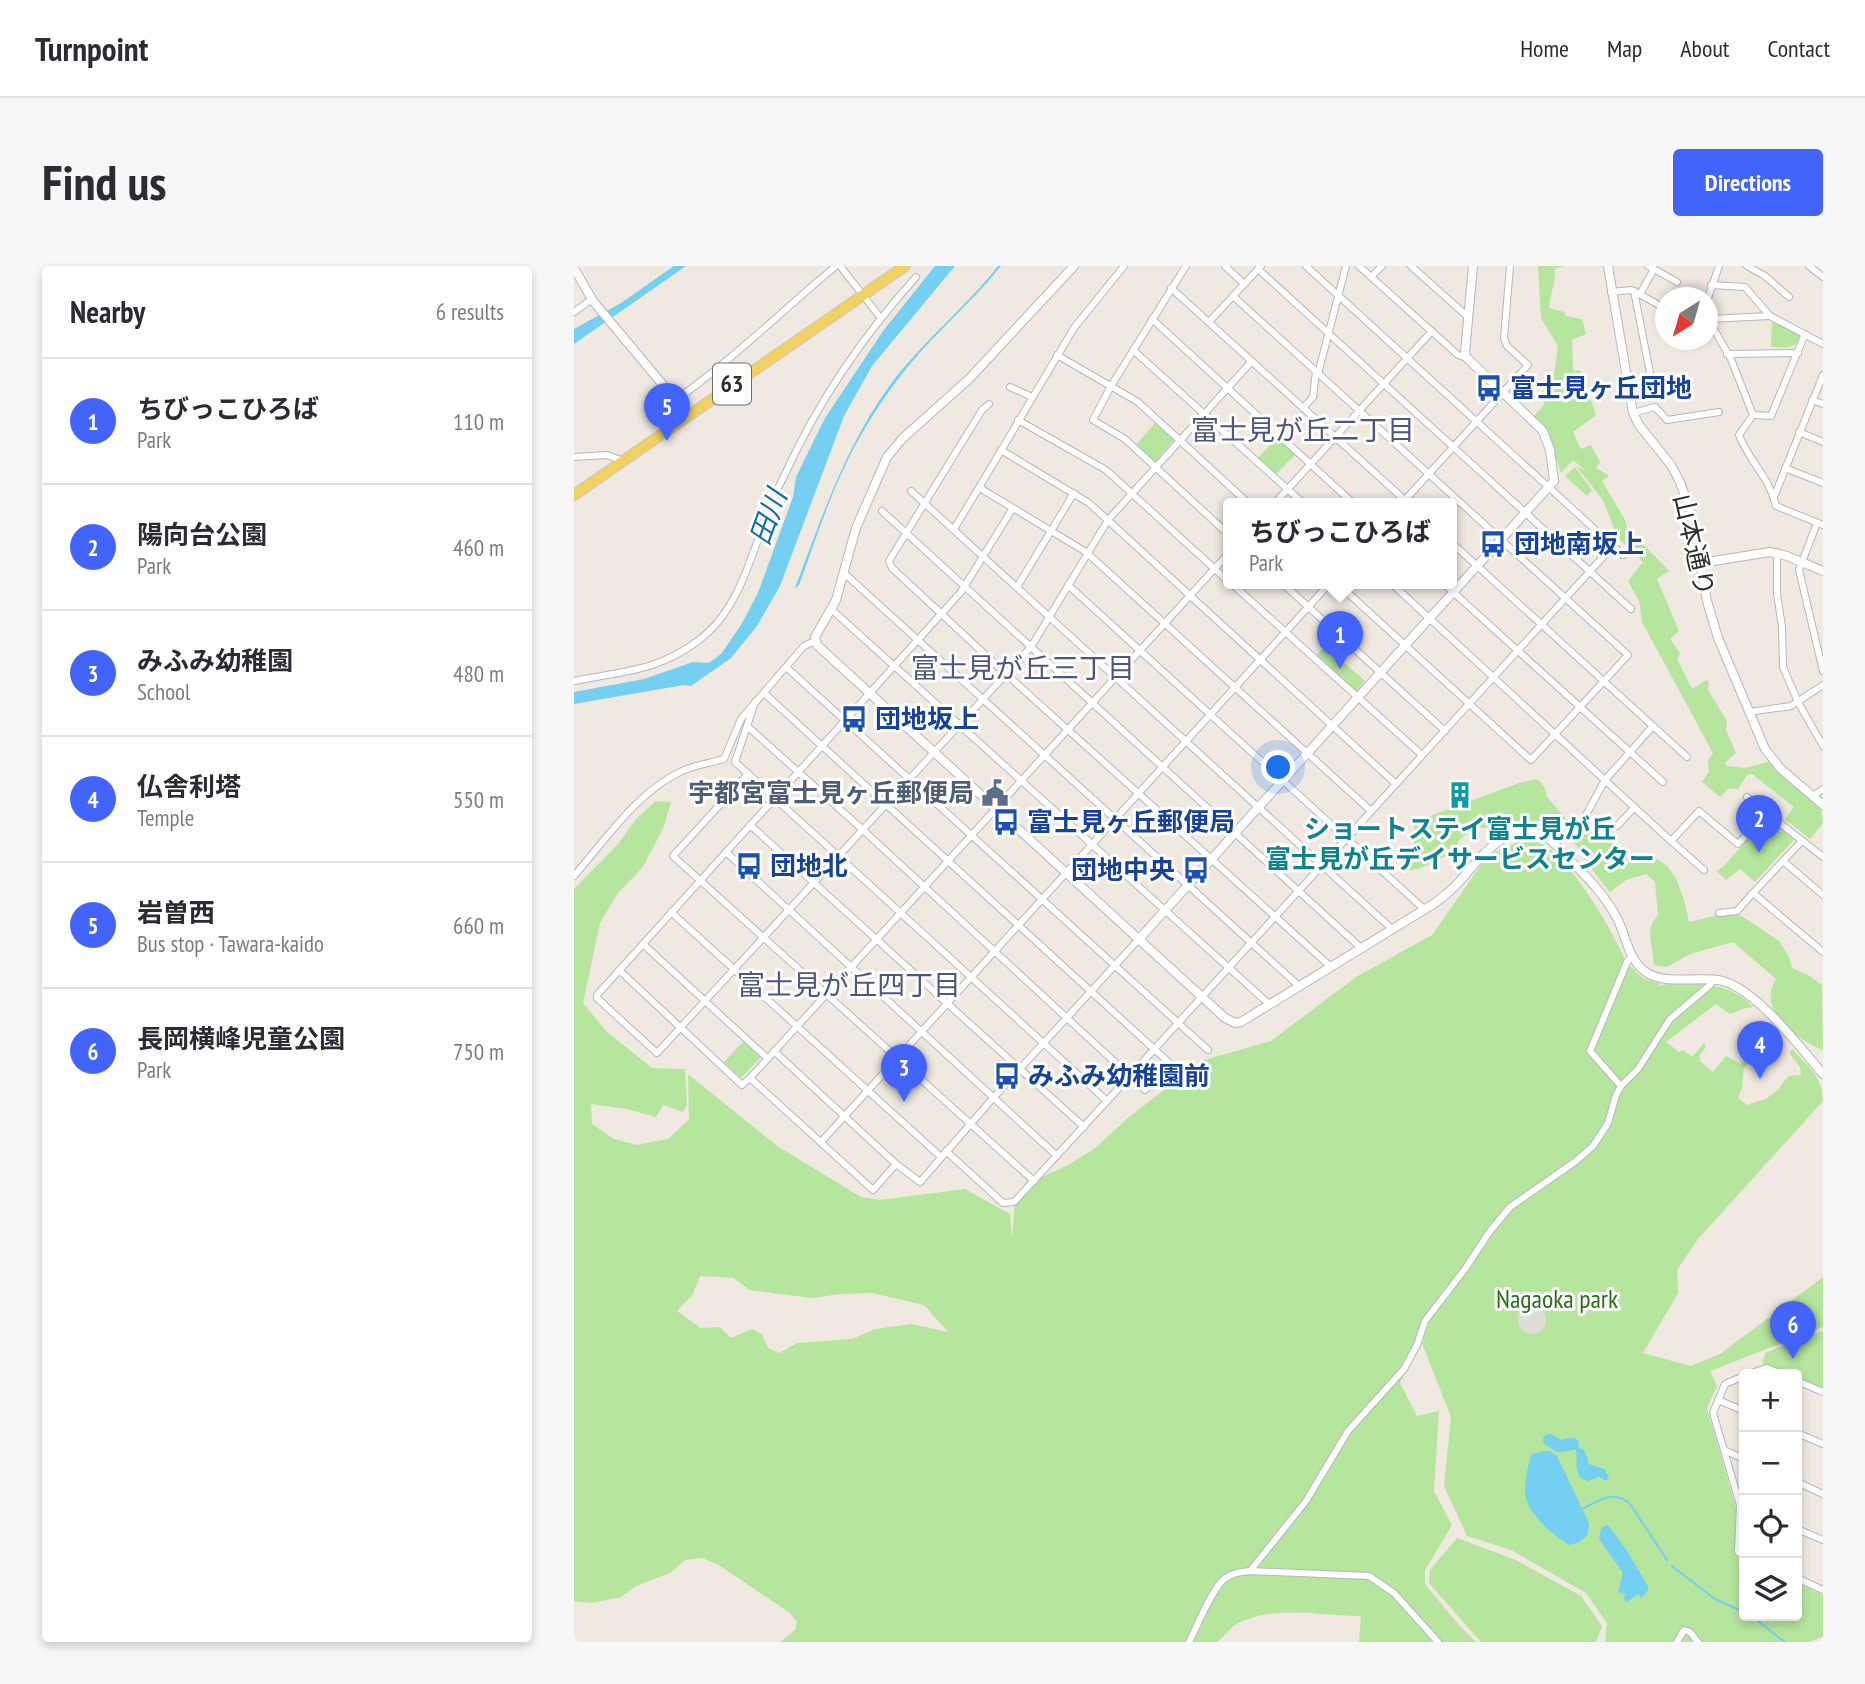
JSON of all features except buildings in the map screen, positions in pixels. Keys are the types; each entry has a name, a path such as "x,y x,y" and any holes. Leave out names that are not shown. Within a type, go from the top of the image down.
{"main road":[{"name":"63","path":"574,495 905,266"}],"street":[{"path":"676,400 709,376 773,318 838,266 880,317"},
{"path":"574,876 631,810 656,786 684,770 724,759 741,719 804,646 815,641 831,609 844,573 860,515 887,457 902,439 970,378 1074,266"},
{"path":"954,529 1086,310 1124,266"},
{"path":"1185,266 1111,386 1093,421 1125,439 1223,529"},
{"path":"1225,266 1244,284"},
{"path":"1306,266 1623,555"},
{"path":"1303,408 1313,397 1317,372 1346,266"},
{"path":"1359,266 1458,355 1467,358 1539,426 1546,437 1555,476 1549,487 1457,589"},
{"path":"1371,277 1382,266"},
{"path":"1411,266 1468,317"},
{"path":"1467,358 1465,352 1473,266"},
{"path":"1409,498 1528,365 1507,346 1504,338 1510,266"},
{"name":"山本通り","path":"1608,266 1633,413 1639,425 1671,464 1680,482 1691,513 1707,601 1718,638 1770,756 1823,805"},
{"path":"1719,266 1712,285 1745,287 1770,316 1823,344"},
{"path":"1748,266 1765,276 1789,297"},
{"path":"1809,266 1823,277"},
{"path":"1652,383 1637,293 1651,267 1677,282"},
{"path":"574,268 593,300 688,415"},
{"path":"1209,322 1259,268 1453,449 1631,609"},
{"path":"574,681 645,669 677,656 702,638 722,616 743,583 761,530 809,426 880,317 916,278"},
{"path":"1171,288 1401,498"},
{"path":"1611,292 1637,293 1655,303"},
{"path":"1233,296 1454,498"},
{"path":"574,312 593,300"},
{"path":"1753,415 1727,354 1707,319 1770,316"},
{"path":"1152,319 1347,498"},
{"path":"1279,498 1432,331"},
{"path":"1753,415 1771,416 1805,334"},
{"path":"1133,350 1297,498"},
{"path":"1727,354 1798,353"},
{"path":"1057,355 1138,402 1243,498"},
{"path":"1013,508 965,587 942,614 597,995 597,998 657,1053 1031,647 1108,520 1252,361"},
{"path":"1774,497 1823,375"},
{"path":"1010,387 1032,397"},
{"path":"1812,400 1823,404"},
{"path":"989,404 982,410 905,532 889,561 892,568 1331,967"},
{"path":"1633,413 1655,407 1667,420 1719,412"},
{"path":"1753,415 1739,435 1748,456 1769,483 1776,506 1820,524 1799,570 1823,671"},
{"path":"1018,420 1106,470 1223,576"},
{"path":"1799,432 1823,442"},
{"path":"1001,450 1074,493 1108,520 1396,784"},
{"path":"574,457 607,455 623,461"},
{"path":"1785,468 1823,483"},
{"path":"980,486 1087,554 1371,811"},
{"path":"911,491 1392,929"},
{"path":"1017,587 1074,493"},
{"path":"1343,589 1531,760 1628,655 1457,500"},
{"path":"882,511 1362,948"},
{"path":"671,912 944,1154 1003,1203 1014,1202 1613,546"},
{"path":"1457,547 1687,757"},
{"path":"1701,564 1763,552 1777,552 1823,571"},
{"path":"1777,552 1777,594 1782,627 1783,667 1798,702 1823,746"},
{"path":"619,970 742,1085 1223,559"},
{"path":"844,573 1299,986"},
{"path":"1068,585 1425,910"},
{"path":"1237,589 1422,755"},
{"path":"1290,589 1445,730"},
{"path":"821,1142 1325,589"},
{"path":"1397,589 1704,870"},
{"path":"1449,589 1663,782"},
{"path":"774,1051 896,1164 920,1182 994,1097 1457,589"},
{"path":"831,609 1269,1004"},
{"path":"815,641 1225,1018 1235,1023 1241,1022 1425,910 1457,885 1486,851 1500,840 1517,832 1535,833 1550,839 1607,901 1639,967 1663,978 1714,979 1725,981 1745,991 1823,1074"},
{"path":"786,667 1208,1050"},
{"path":"1749,712 1791,706 1823,685"},
{"path":"764,693 1176,1069"},
{"path":"755,702 735,762 1107,1101"},
{"path":"747,726 1145,1090"},
{"path":"1586,815 1605,780 1653,726"},
{"path":"748,774 673,856 1034,1181"},
{"path":"1812,796 1823,789"},
{"path":"1747,797 1823,857"},
{"path":"1617,826 1634,807"},
{"path":"1671,841 1699,811 1738,844 1767,813"},
{"path":"750,825 1084,1127"},
{"path":"1719,913 1737,911 1801,841"},
{"path":"726,852 1057,1156"},
{"path":"1783,861 1823,895"},
{"path":"1753,893 1823,952"},
{"path":"643,944 768,1058"},
{"path":"1621,1086 1590,1051 1627,962 1632,957"},
{"path":"1250,1571 1307,1501 1349,1431 1404,1368 1417,1345 1425,1321 1490,1231 1510,1207 1593,1146 1608,1123 1621,1086 1638,1069 1670,1019 1714,979"},
{"path":"750,1078 873,1190 896,1164"},
{"path":"1739,1378 1725,1384 1713,1413 1739,1497"},
{"path":"1802,1383 1823,1392"},
{"path":"1718,1400 1739,1409"},
{"path":"1802,1435 1823,1444"},
{"path":"1724,1450 1739,1457"},
{"path":"1802,1484 1823,1494"},
{"path":"1802,1531 1823,1540"},
{"path":"1189,1642 1204,1610 1223,1580 1237,1572 1250,1571 1369,1576 1394,1593 1438,1642"},
{"path":"1802,1580 1823,1590"},
{"path":"1677,1642 1684,1630 1690,1632 1698,1642"}],"green space":[{"path":"1538,266 1564,266 1555,269 1549,308 1564,312 1566,316 1582,319 1586,334 1572,340 1573,371 1580,370 1596,415 1573,432 1581,449 1591,445 1600,462 1596,468 1609,476 1602,481 1626,522 1629,536 1636,537 1669,571 1657,579 1679,631 1670,639 1680,653 1677,659 1692,689 1707,680 1708,690 1727,721 1726,730 1736,753 1725,763 1727,766 1745,768 1768,762 1821,808 1823,823 1810,839 1785,819 1794,807 1752,774 1747,775 1738,789 1728,789 1720,797 1702,782 1709,771 1708,760 1713,753 1642,622 1639,601 1628,581 1643,562 1618,538 1603,500 1576,466 1586,471 1573,460 1561,473 1546,428 1534,416 1544,405 1543,393 1550,374 1554,374 1558,346 1541,318"},
{"path":"1772,321 1798,334 1798,342 1788,347 1771,347"},
{"path":"1155,423 1174,440 1155,462 1136,445"},
{"path":"1277,437 1296,454 1276,474 1258,458"},
{"path":"1575,467 1592,490 1587,496 1565,476"},
{"path":"1325,646 1365,681 1357,691 1315,657"},
{"path":"1537,779 1544,786 1547,797 1575,829 1591,826 1624,852 1629,860 1644,857 1665,864 1683,896 1689,922 1730,912 1743,917 1779,941 1792,968 1822,985 1823,1050 1802,1039 1782,1022 1771,1002 1771,991 1776,979 1733,942 1690,954 1667,967 1654,965 1650,935 1651,926 1658,914 1655,882 1646,874 1626,880 1610,892 1558,822 1542,820 1526,826 1474,828 1459,840 1454,852 1421,868 1407,871 1404,863 1415,840 1414,822 1519,783"},
{"name":"Nagaoka park","path":"656,801 671,802 663,829 642,868 618,893 600,923 583,1003 606,1031 652,1068 685,1069 687,1105 683,1112 663,1105 656,1117 627,1109 591,1104 592,1124 614,1139 637,1145 668,1139 689,1119 688,1074 777,1146 861,1197 880,1200 965,1189 1010,1214 1012,1238 1015,1201 1040,1178 1094,1149 1128,1118 1201,1061 1271,1041 1356,977 1432,935 1481,865 1495,852 1528,838 1546,846 1576,877 1606,923 1628,966 1648,980 1660,983 1658,986 1709,984 1734,992 1753,1007 1730,1014 1716,1004 1666,1042 1679,1052 1683,1050 1692,1057 1704,1043 1706,1047 1700,1055 1700,1061 1713,1072 1726,1056 1741,1064 1760,1039 1765,1037 1770,1042 1770,1049 1761,1052 1744,1067 1738,1098 1747,1105 1766,1099 1778,1090 1788,1076 1801,1075 1800,1067 1790,1054 1792,1049 1813,1072 1820,1085 1823,1101 1698,1239 1677,1270 1678,1293 1643,1353 1691,1366 1720,1354 1823,1277 1823,1327 1710,1371 1717,1386 1707,1408 1736,1508 1735,1555 1739,1557 1739,1621 1802,1621 1802,1585 1823,1595 1823,1637 1808,1642 1605,1642 1607,1623 1586,1593 1511,1550 1467,1536 1444,1486 1451,1417 1422,1343 1426,1331 1400,1383 1417,1416 1439,1411 1434,1491 1452,1525 1425,1570 1425,1584 1476,1642 1359,1642 1361,1616 1298,1612 1251,1618 1234,1626 1217,1642 780,1642 795,1630 797,1622 790,1613 717,1564 702,1558 685,1560 670,1573 636,1586 621,1597 591,1603 574,1601 574,889 618,844 637,818","holes":["700,1276 734,1278 749,1290 813,1298 872,1293 924,1305 948,1332 912,1324 875,1329 852,1339 797,1343 779,1353 768,1348 762,1334 752,1329 731,1338 720,1327 701,1328 677,1311 693,1294"]},
{"path":"1765,819 1770,819 1793,836 1793,841 1755,882 1740,869 1726,880 1717,871"},
{"path":"744,1041 761,1057 741,1078 724,1062"},
{"path":"1823,1331 1823,1390 1802,1381 1802,1369 1774,1369 1762,1364 1765,1353"},
{"path":"1457,1538 1516,1560 1581,1596 1602,1626 1596,1642 1481,1642 1429,1583 1430,1570"}],"shaded area":[{"path":"1532,1306 1542,1310 1546,1320 1542,1330 1532,1334 1522,1330 1518,1320 1522,1310"}],"water":[{"path":"674,266 686,266 574,344 574,329 621,303"},
{"path":"935,266 955,266 872,366 844,416 780,586 757,626 731,658 691,686 574,704 574,692 644,679 693,662 709,663 721,654 758,593 793,497 796,477 825,418 883,331"},
{"path":"998,266 1001,266 978,293 917,355 873,415 839,479 799,585 795,588 847,458 874,409 902,369"},
{"path":"1573,1444 1584,1450 1589,1464 1604,1469 1609,1477 1607,1481 1599,1477 1589,1481 1581,1478"},
{"path":"1550,1451 1557,1456 1589,1523 1587,1535 1570,1545 1548,1529 1535,1515 1526,1499 1530,1458 1532,1454"},
{"path":"1608,1525 1648,1586 1648,1591 1641,1598 1638,1594 1627,1602 1624,1600 1625,1594 1618,1592 1623,1573 1599,1539 1601,1528"}],"waterway":[{"path":"1549,1440 1559,1446 1573,1444"},
{"path":"1582,1509 1606,1498 1618,1497 1624,1500 1630,1504 1667,1560"},
{"path":"1672,1566 1715,1599 1739,1610"},
{"path":"1758,1621 1785,1642"}],"place":[{"name":"富士見ヶ丘団地","path":"1489,388"},
{"name":"岩曽西","path":"667,441"},
{"name":"団地南坂上","path":"1493,544"},
{"name":"ちびっこひろば","path":"1340,669"},
{"name":"団地坂上","path":"854,719"},
{"name":"宇都宮富士見ヶ丘郵便局","path":"995,793"},
{"name":"ショートステイ富士見が丘 富士見が丘デイサービスセンター","path":"1460,795"},
{"name":"富士見ヶ丘郵便局","path":"1006,822"},
{"name":"陽向台公園","path":"1759,853"},
{"name":"団地北","path":"749,866"},
{"name":"団地中央","path":"1196,870"},
{"name":"みふみ幼稚園前","path":"1007,1076"},
{"name":"仏舎利塔","path":"1760,1079"},
{"name":"みふみ幼稚園","path":"904,1102"},
{"name":"長岡横峰児童公園","path":"1793,1359"}],"district":[{"name":"富士見が丘二丁目","path":"1303,430"},
{"name":"富士見が丘三丁目","path":"1023,668"},
{"name":"富士見が丘四丁目","path":"849,985"}],"water label":[{"name":"田川","path":"768,517"}]}
